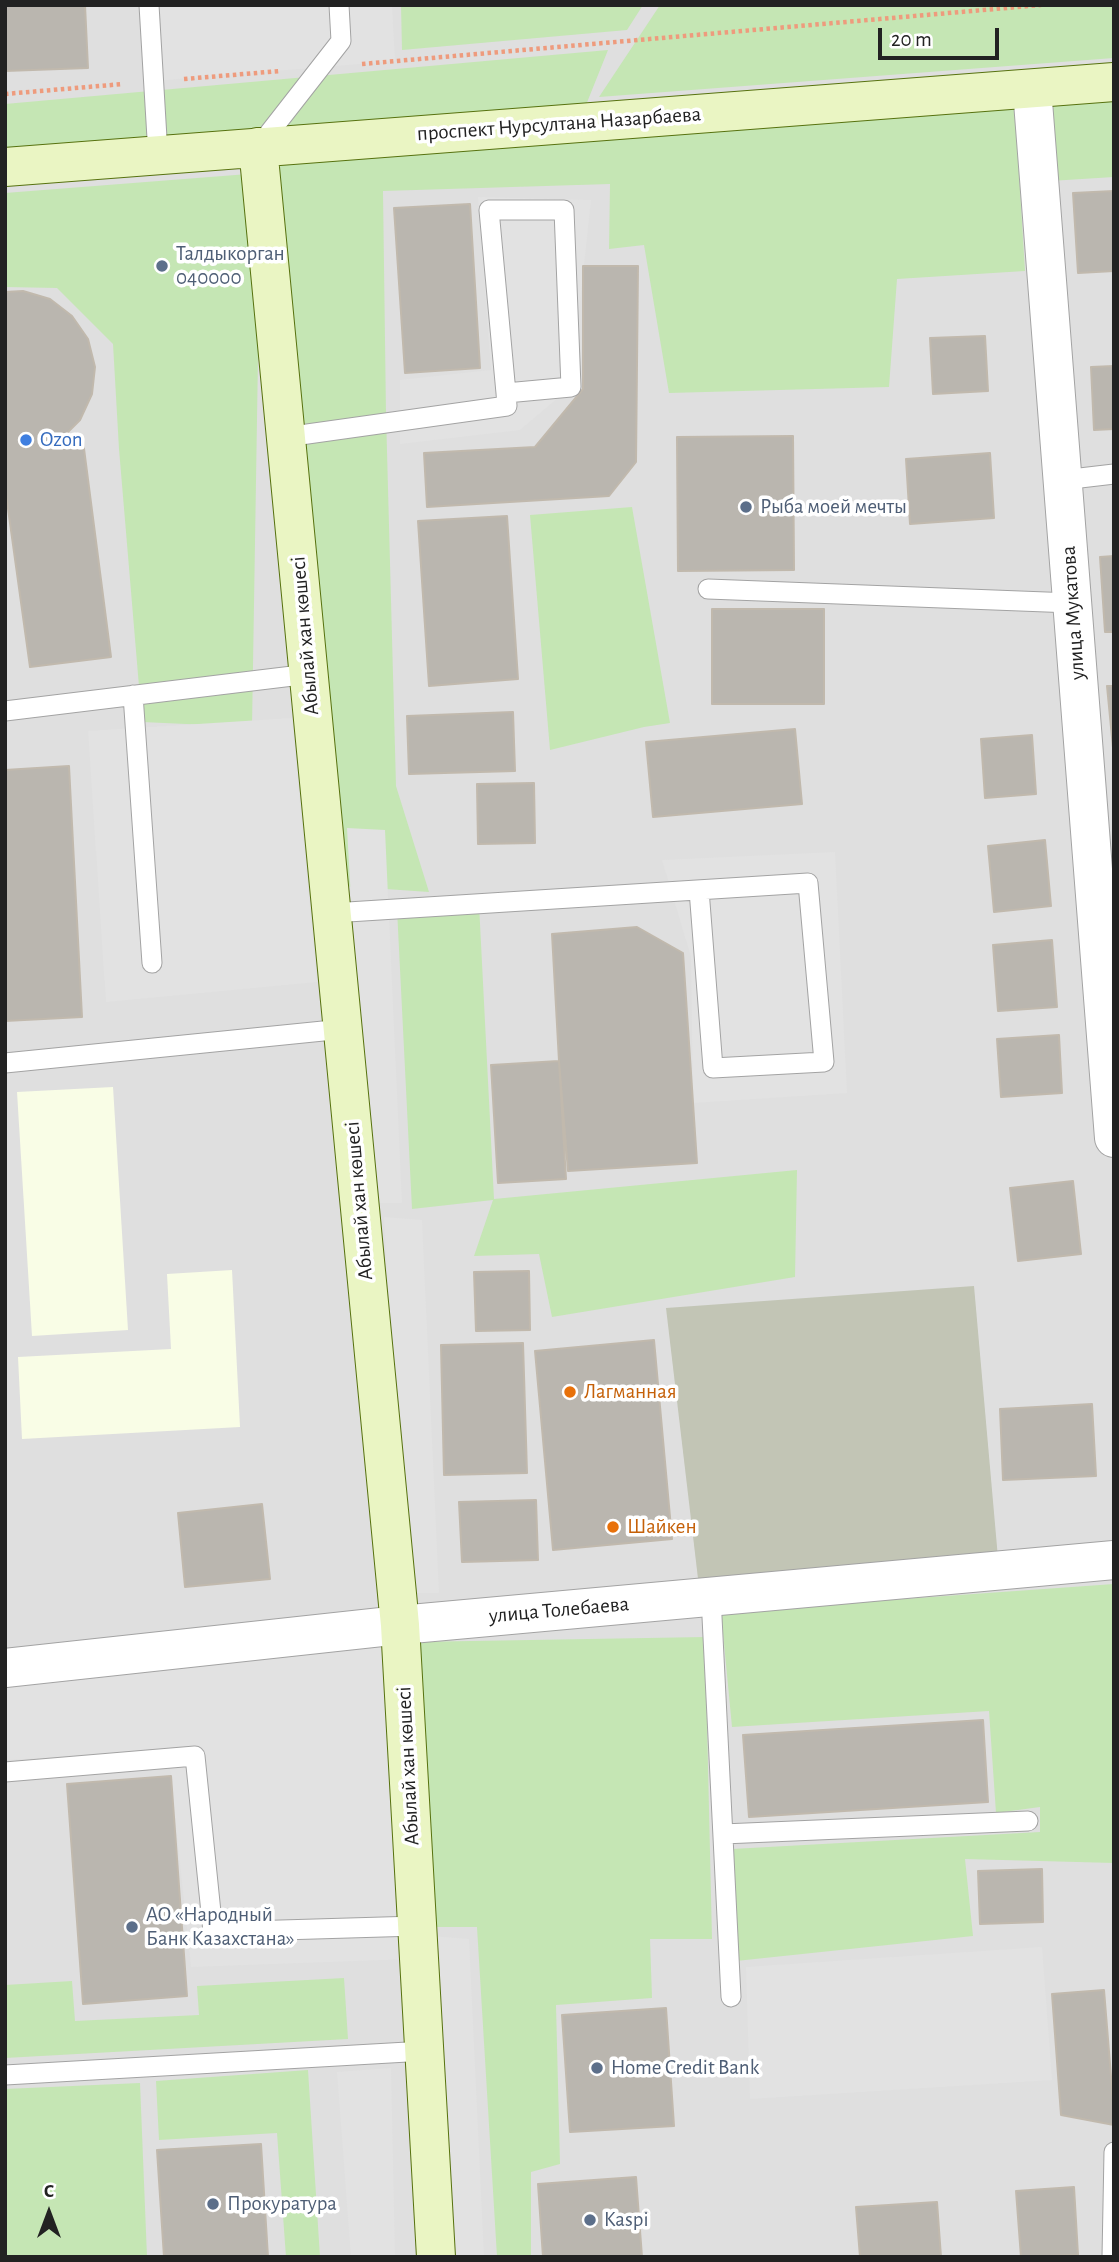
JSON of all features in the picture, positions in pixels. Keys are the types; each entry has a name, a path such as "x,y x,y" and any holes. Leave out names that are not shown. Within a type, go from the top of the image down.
{"main road":[{"name":"проспект Нурсултана Назарбаева","path":"5,167 1114,82"},
{"name":"Абылай хан көшесі","path":"258,146 400,1625 436,2257"}],"street":[{"name":"улица Мукатова","path":"1032,89 1114,1138"},
{"name":"улица Толебаева","path":"5,1668 400,1625 1114,1560"}],"lane":[{"path":"149,5 158,155"},
{"path":"258,146 341,41 339,5"},
{"path":"286,437 507,406 488,210 564,210 571,387 506,393"},
{"path":"1063,480 1114,474"},
{"path":"708,589 1072,603"},
{"path":"5,711 309,674"},
{"path":"133,695 152,963"},
{"path":"332,913 808,883 824,1062 713,1068 699,890"},
{"path":"5,1063 343,1029"},
{"path":"711,1597 731,1997"},
{"path":"5,1772 195,1756 213,1932 417,1926"},
{"path":"723,1834 1028,1821"},
{"path":"5,2075 425,2051"},
{"path":"1112,2257 1114,2152"}],"path":[{"path":"5,94 1041,5"}],"shaded area":[{"path":"5,5 1114,5 1114,2257 5,2257"},
{"path":"148,5 392,5 395,61 154,81"},
{"path":"478,197 591,200 571,387 520,430 400,444 400,380 491,370"},
{"path":"292,718 317,982 106,1002 88,731"},
{"path":"347,828 385,830 402,1203 368,1203"},
{"path":"835,852 847,1093 693,1103 691,957 662,860"},
{"path":"113,1087 128,1330 32,1336 17,1092"},
{"path":"384,1217 422,1220 439,1593 405,1593"},
{"path":"232,1270 240,1427 22,1439 18,1357 171,1349 167,1274"},
{"path":"974,1286 998,1558 699,1587 666,1308"},
{"path":"387,1637 411,1959 191,1967 168,1751 5,1760 5,1676"},
{"path":"431,1936 469,1939 484,2257 449,2257"},
{"path":"1042,1947 1052,2080 750,2099 746,1967"},
{"path":"391,2068 395,2257 351,2257 337,2072"}],"green space":[{"path":"401,5 643,5 627,30 402,50"},
{"path":"660,5 1114,5 1114,58 599,97"},
{"path":"608,50 584,110 5,153 5,104"},
{"path":"1114,97 1114,177 1050,181 1047,101"},
{"path":"1015,108 1025,271 897,279 889,387 669,393 644,245 609,249 610,184 383,191 396,786 429,892 342,886 277,161"},
{"path":"261,173 252,727 142,722 113,344 57,288 5,287 5,193"},
{"path":"632,507 670,723 550,750 530,515"},
{"path":"479,904 494,1199 797,1170 795,1277 552,1317 539,1254 474,1256 493,1200 412,1209 397,909"},
{"path":"1114,1584 1114,1863 965,1859 973,1936 736,1961 732,1849 1040,1832 1040,1807 996,1813 989,1711 732,1727 721,1612"},
{"path":"705,1637 712,1939 650,1939 652,1998 556,2005 560,2164 531,2172 531,2257 497,2257 477,1927 435,1927 413,1642"},
{"path":"344,1978 348,2039 5,2058 5,1985 72,1981 75,2021 199,2015 197,1986"},
{"path":"308,2070 320,2257 286,2257 277,2133 159,2140 156,2081"},
{"path":"140,2083 147,2257 5,2257 5,2089"}],"building":[{"path":"5,5 85,5 88,68 5,71"},
{"path":"1114,191 1114,271 1078,273 1073,193"},
{"path":"470,204 480,368 405,373 394,208"},
{"path":"583,266 638,266 636,462 609,496 427,507 424,453 535,447 583,389"},
{"path":"23,291 50,299 72,316 88,339 95,367 92,394 80,420 60,440 83,441 111,657 30,667 5,487 5,292"},
{"path":"985,336 988,391 933,394 930,338"},
{"path":"1114,366 1114,429 1094,430 1091,367"},
{"path":"793,436 794,570 678,571 677,437"},
{"path":"990,453 994,518 910,524 906,459"},
{"path":"507,516 518,679 429,686 418,521"},
{"path":"1114,556 1114,632 1105,632 1100,557"},
{"path":"712,609 824,609 824,704 712,704"},
{"path":"1107,686 1114,686 1114,748 1113,748"},
{"path":"513,712 515,771 409,774 407,716"},
{"path":"795,729 802,804 653,817 646,742"},
{"path":"1032,735 1036,794 985,798 981,739"},
{"path":"69,766 82,1017 5,1021 5,770"},
{"path":"534,783 535,843 478,844 477,784"},
{"path":"1045,840 1051,906 994,912 988,846"},
{"path":"637,927 683,953 697,1163 568,1171 552,934"},
{"path":"1052,940 1057,1007 998,1011 993,945"},
{"path":"1059,1035 1062,1093 1001,1097 997,1039"},
{"path":"559,1061 566,1179 498,1183 491,1065"},
{"path":"1073,1181 1081,1254 1018,1261 1010,1188"},
{"path":"529,1271 530,1330 476,1331 474,1272"},
{"path":"654,1340 672,1539 553,1550 535,1351"},
{"path":"523,1343 527,1473 444,1475 441,1345"},
{"path":"1092,1404 1096,1476 1003,1480 1000,1409"},
{"path":"536,1500 538,1560 462,1562 459,1502"},
{"path":"262,1504 270,1579 185,1587 178,1513"},
{"path":"983,1720 988,1802 749,1817 743,1735"},
{"path":"171,1776 187,1996 83,2004 67,1784"},
{"path":"1042,1869 1043,1922 980,1924 978,1871"},
{"path":"1104,1990 1114,2125 1061,2115 1052,1994"},
{"path":"666,2008 674,2126 570,2132 562,2015"},
{"name":"Прокуратура","path":"261,2144 268,2257 164,2257 157,2150"},
{"name":"Kaspi","path":"636,2177 642,2257 543,2257 538,2184"},
{"path":"1074,2187 1078,2255 1021,2257 1016,2191"},
{"path":"937,2202 941,2257 860,2257 856,2207"}],"place":[{"name":"Талдыкорган 040000","path":"162,266"},
{"name":"Ozon","path":"26,440"},
{"name":"Рыба моей мечты","path":"746,507"},
{"name":"Лагманная","path":"570,1392"},
{"name":"Шайкен","path":"613,1527"},
{"name":"AO «Народный Банк Казахстана»","path":"132,1927"},
{"name":"Home Credit Bank","path":"597,2068"},
{"name":"Прокуратура","path":"213,2204"},
{"name":"Kaspi","path":"590,2220"}]}
